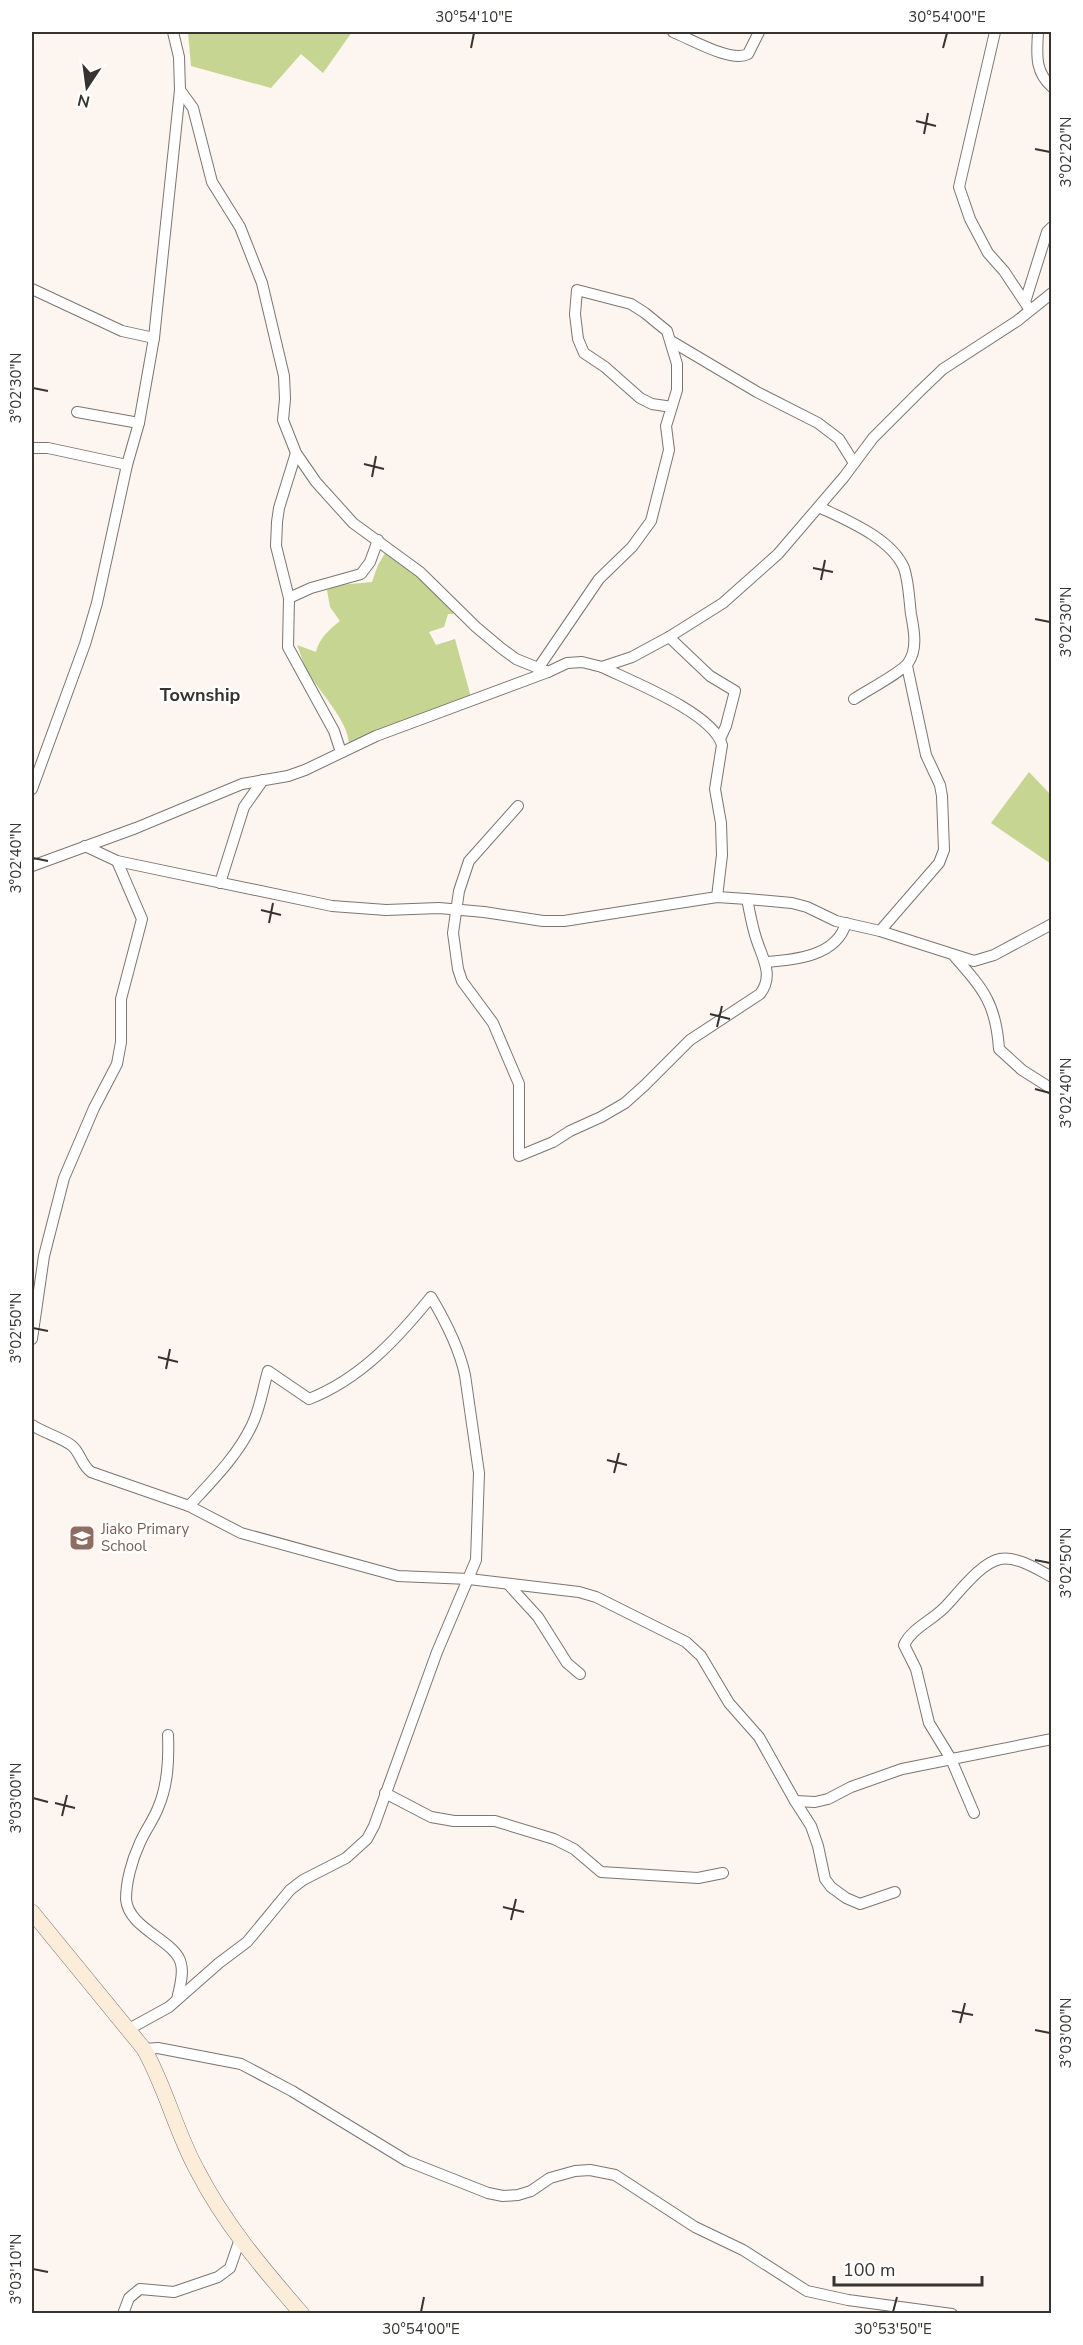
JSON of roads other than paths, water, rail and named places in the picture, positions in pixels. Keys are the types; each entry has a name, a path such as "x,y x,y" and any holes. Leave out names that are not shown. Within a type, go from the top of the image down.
{"street":[{"path":"32,789 66,700 91,623 127,465 139,423 154,338 180,90 179,57 173,32"},
{"path":"674,32 724,53 742,57 748,54 759,32"},
{"path":"995,32 959,187 970,219 988,253 1004,271 1028,306"},
{"path":"1038,32 1037,64 1044,79 1052,87"},
{"path":"180,90 193,108 212,182 240,227 262,283 284,376 283,420 296,453 316,482 353,523 420,572 501,648 516,659 543,670"},
{"path":"1028,306 1047,232 1052,227"},
{"path":"32,289 122,331 154,338"},
{"path":"543,670 599,579 632,547 651,521 669,450 666,426 672,407 677,390 678,376 667,331 631,304 577,290 576,322 578,339 584,353 605,367 640,398 651,404 672,407"},
{"path":"602,667 632,657 723,603 778,554 819,507 873,438 943,369 1028,306 1052,293"},
{"path":"671,341 757,392 823,426 839,439 854,464"},
{"path":"76,412 139,423"},
{"path":"32,448 48,448 127,465"},
{"path":"296,453 280,501 276,546 289,598 288,647 334,731 341,752"},
{"path":"819,507 864,528 890,550 903,567 908,582 914,643 912,656 907,666 854,699"},
{"path":"289,598 311,588 361,574 370,562 378,540"},
{"path":"669,636 710,676 735,691 726,726 720,739"},
{"path":"32,866 171,814 242,784 288,776 376,736 543,670 575,662 602,667 654,691 697,716 720,739 722,745 715,789 722,855 717,897"},
{"path":"880,931 939,862 944,850 942,796 926,755 907,666"},
{"path":"220,883 244,807 263,780"},
{"path":"519,806 469,861 455,910 453,933 462,981 494,1023 519,1084 519,1156 553,1142 625,1103 690,1040 760,994 767,978 766,962 756,939 747,899"},
{"path":"85,846 117,861 359,910 439,908 543,921 564,921 717,897 792,903 846,923 880,931 974,961 994,955 1052,924"},
{"path":"32,1339 45,1256 64,1178 94,1108 117,1064 121,1042 123,1028 120,999 142,919 117,861"},
{"path":"766,962 799,958 828,947 838,939 846,923"},
{"path":"955,956 976,981 992,1007 997,1026 999,1050 1022,1070 1052,1089"},
{"path":"129,2029 170,2007 247,1942 290,1890 303,1880 346,1858 360,1847 370,1833 437,1652 469,1579 477,1554 479,1473 462,1362 447,1324 431,1297 410,1323 361,1371 325,1393 309,1399 268,1371 253,1423 245,1437 189,1506"},
{"path":"32,1425 70,1444 86,1469 91,1472 189,1506 241,1533 398,1576 469,1579 589,1594 686,1642 700,1656 724,1696 759,1737 811,1826 818,1846 823,1873 831,1887 846,1898 860,1904 895,1892"},
{"path":"974,1813 951,1759 929,1723 916,1669 904,1645 907,1638 943,1609 980,1570 994,1561 1002,1558 1013,1560 1052,1577"},
{"path":"508,1584 538,1617 567,1663 580,1674"},
{"path":"168,1735 169,1766 160,1805 153,1822 139,1844 131,1869 126,1897 128,1909 138,1922 179,1956 182,1967 177,2000"},
{"path":"795,1801 815,1802 828,1799 851,1787 902,1769 1052,1739"},
{"path":"385,1793 431,1817 454,1821 495,1821 554,1839 574,1849 601,1872 698,1878 723,1873"},
{"path":"32,1912 144,2049 156,2070 195,2168 218,2209 302,2313"},
{"path":"144,2049 158,2048 241,2064 292,2091 407,2161 489,2193 503,2196 518,2195 531,2191 550,2178 575,2171 590,2170 615,2175 694,2227 743,2250 807,2291 848,2300 952,2313"},
{"path":"123,2313 129,2298 140,2289 174,2292 225,2273 233,2262 240,2239"}],"place":[{"name":"Jiako Primary School","path":"82,1538"}],"district":[{"name":"Township","path":"200,695"}]}
